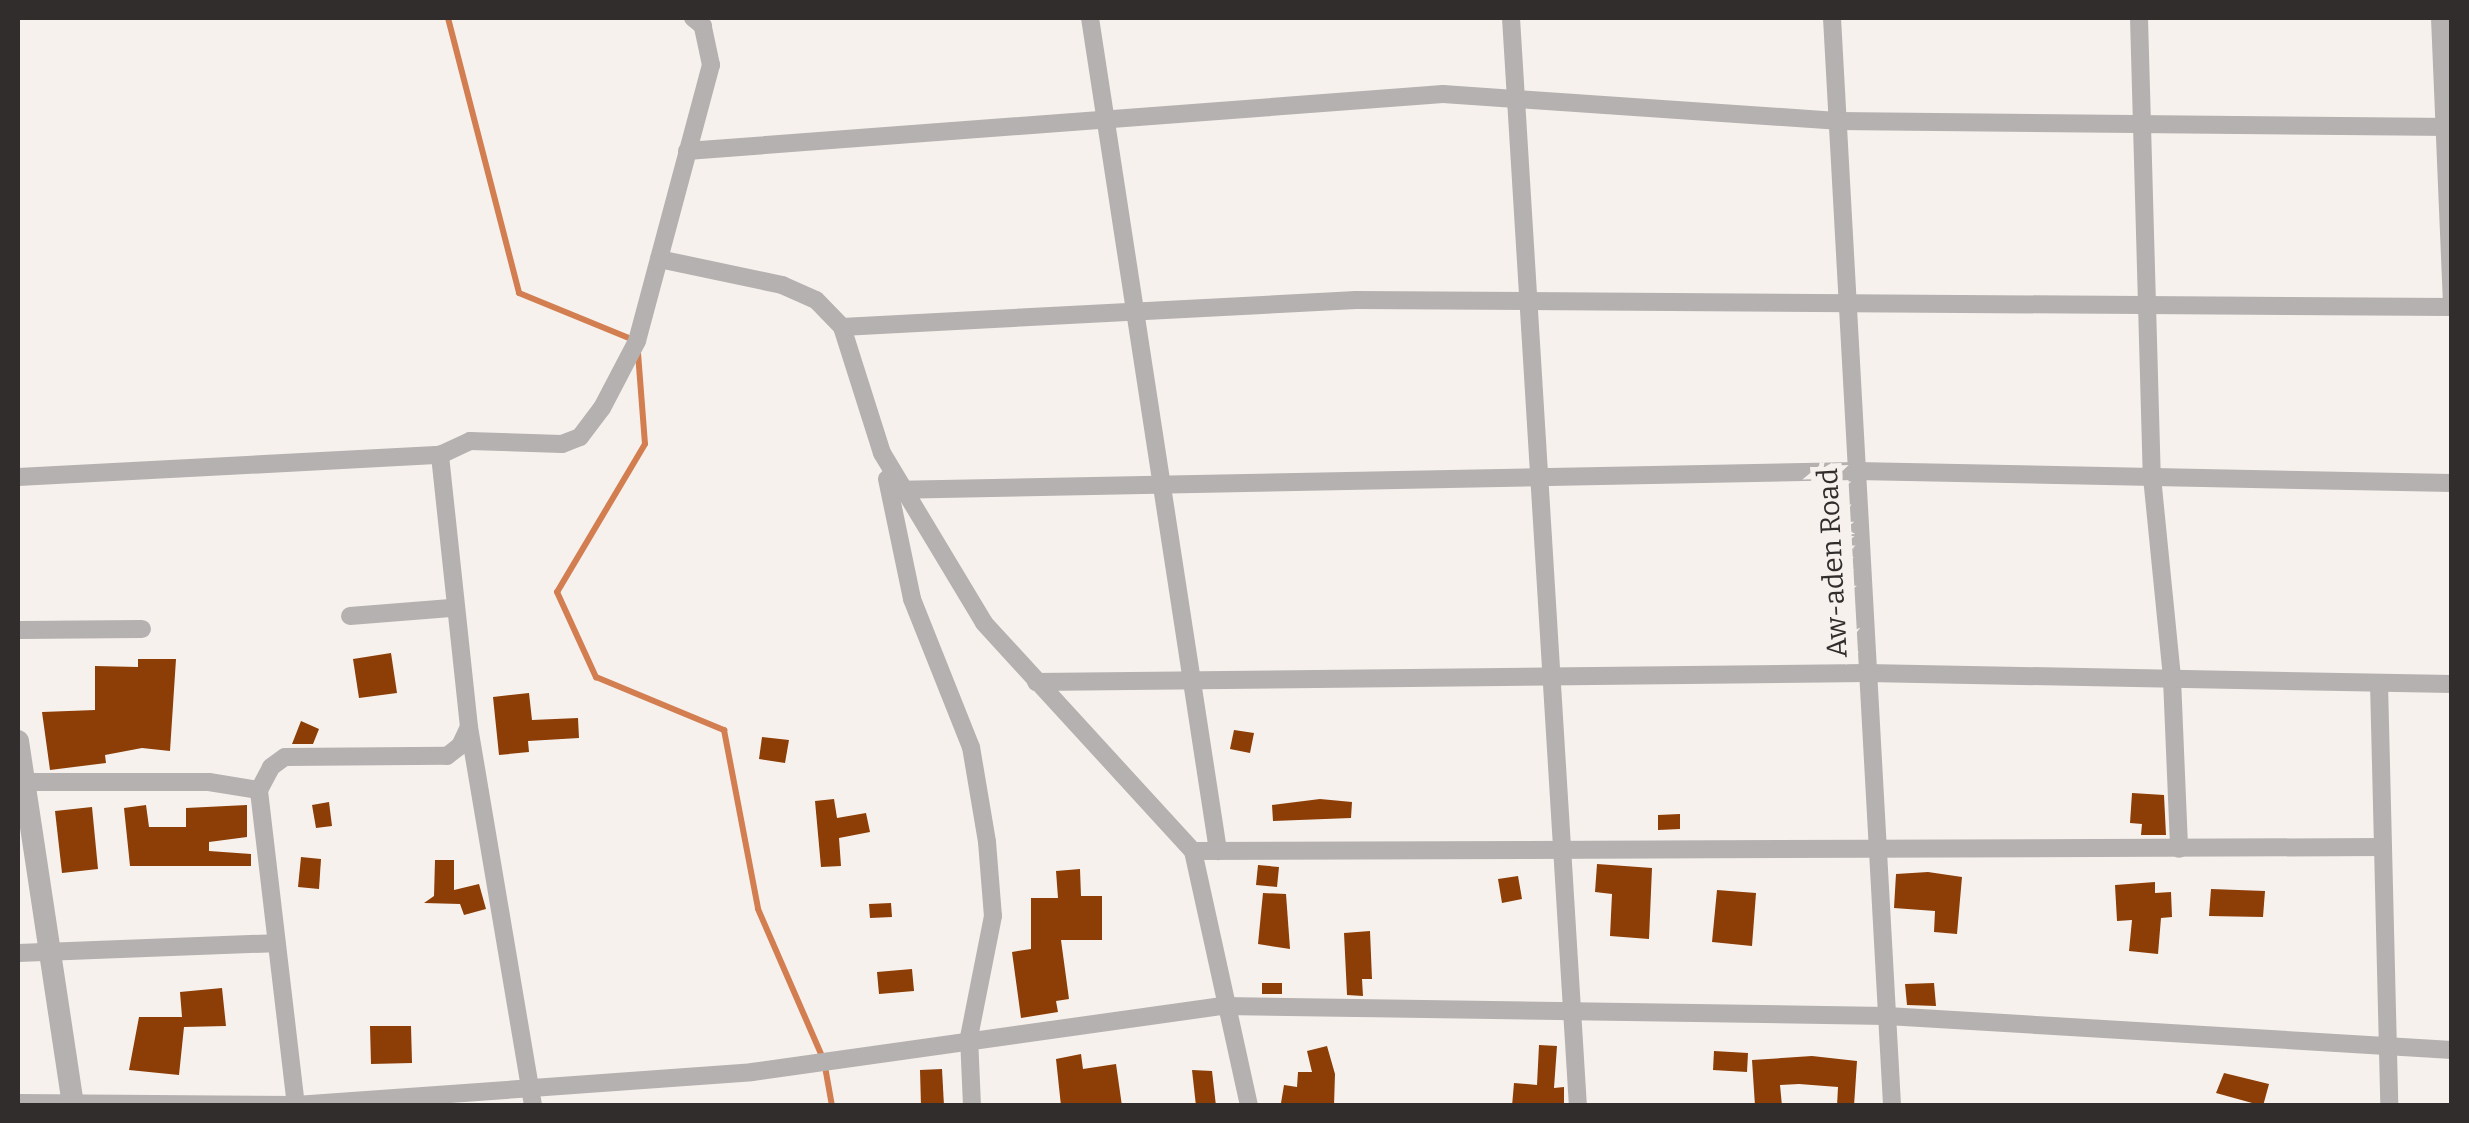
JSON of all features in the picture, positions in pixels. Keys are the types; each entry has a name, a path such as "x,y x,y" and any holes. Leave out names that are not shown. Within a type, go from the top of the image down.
{"street":[{"path":"18,476 440,455 470,442 562,444 580,437 637,341 711,64 703,26 693,18"},
{"path":"1090,18 1218,851"},
{"path":"1511,18 1578,1106"},
{"name":"Aw-aden Road","path":"1832,18 1892,1106"},
{"path":"2139,18 2146,124 2152,477 2172,679 2179,850"},
{"path":"842,327 1134,312 1530,300 2452,304 2448,127 2440,18"},
{"path":"688,151 1444,94 1837,121 2448,127"},
{"path":"659,259 782,285 816,300 842,327 897,490 984,623 1193,851 1224,1006 1250,1106"},
{"path":"440,455 452,608 533,1106"},
{"path":"897,490 1856,471 2452,484"},
{"path":"897,490 912,599 970,748 987,842 993,916 969,1037 972,1106"},
{"path":"350,616 452,608"},
{"path":"18,630 142,629"},
{"path":"1036,682 1867,673 2452,684"},
{"path":"2378,683 2389,1106"},
{"path":"296,1105 260,790 270,767 285,758 446,756 460,746 469,727"},
{"path":"18,741 21,782 73,1105"},
{"path":"21,782 209,782 260,790"},
{"path":"1193,851 1876,846 2382,848"},
{"path":"18,953 275,943"},
{"path":"18,1104 296,1105 531,1084 752,1072 969,1037 1224,1006 1887,1016 2452,1050"}],"building":[{"path":"391,653 397,693 359,698 353,659"},
{"path":"138,659 176,659 170,751 142,748 105,755 106,763 50,770 42,712 95,710 95,666 138,667"},
{"path":"529,693 532,720 578,718 579,738 528,741 529,752 499,755 493,697"},
{"path":"301,721 319,729 313,744 292,744"},
{"path":"1234,730 1254,733 1250,753 1230,749"},
{"path":"762,737 789,740 785,763 759,759"},
{"path":"2132,793 2164,795 2166,835 2141,835 2142,824 2130,823"},
{"path":"834,799 837,818 866,813 870,832 839,838 841,866 821,867 815,801"},
{"path":"1320,799 1352,802 1351,818 1273,821 1272,805"},
{"path":"329,802 332,826 316,828 312,805"},
{"path":"146,805 149,827 186,827 186,808 247,805 247,837 209,842 209,851 251,854 251,866 130,866 124,808"},
{"path":"92,807 98,869 62,873 55,811"},
{"path":"1680,814 1680,829 1658,830 1658,815"},
{"path":"301,857 321,859 319,889 298,887"},
{"path":"435,860 454,860 454,890 479,884 486,909 464,915 460,904 424,903 434,896"},
{"path":"1597,864 1652,868 1649,939 1610,936 1612,894 1595,892"},
{"path":"1258,865 1279,867 1277,887 1256,885"},
{"path":"1080,869 1081,896 1102,896 1102,940 1061,940 1069,999 1056,1001 1058,1012 1021,1018 1012,952 1031,949 1031,898 1058,898 1056,871"},
{"path":"1928,872 1962,877 1957,934 1934,932 1935,911 1894,908 1896,874"},
{"path":"1518,876 1522,899 1502,903 1498,879"},
{"path":"2155,882 2155,893 2171,892 2172,917 2161,918 2158,954 2129,951 2132,920 2117,921 2115,885"},
{"path":"2211,889 2265,891 2263,917 2209,916"},
{"path":"1717,890 1756,893 1752,946 1712,942"},
{"path":"1263,893 1286,894 1290,949 1258,944"},
{"path":"891,903 892,917 870,918 869,904"},
{"path":"1370,931 1372,979 1362,979 1363,996 1347,995 1344,933"},
{"path":"912,969 914,991 879,994 877,972"},
{"path":"1262,983 1282,983 1282,994 1262,994"},
{"path":"1934,983 1936,1006 1907,1005 1905,984"},
{"path":"222,988 226,1026 184,1027 179,1075 129,1070 139,1017 182,1017 180,992"},
{"path":"370,1026 411,1026 412,1063 371,1064"},
{"path":"1539,1045 1557,1046 1554,1088 1564,1087 1564,1106 1512,1106 1514,1083 1537,1085"},
{"path":"1327,1046 1335,1074 1334,1106 1281,1103 1284,1085 1297,1087 1298,1072 1312,1072 1307,1051"},
{"path":"1714,1051 1748,1053 1747,1072 1713,1070"},
{"path":"1081,1054 1083,1069 1116,1064 1122,1106 1061,1106 1056,1059"},
{"path":"1812,1056 1857,1061 1854,1106 1837,1106 1838,1087 1799,1084 1780,1085 1782,1106 1755,1106 1752,1060"},
{"path":"942,1069 944,1106 921,1106 920,1070"},
{"path":"1192,1070 1212,1071 1216,1106 1196,1106"},
{"path":"2224,1073 2269,1084 2263,1106 2216,1093"}],"waterway":[{"path":"448,18 519,293 636,341"},
{"path":"638,353 645,444 557,592 596,677 724,730 758,909 824,1061 832,1106"}]}
